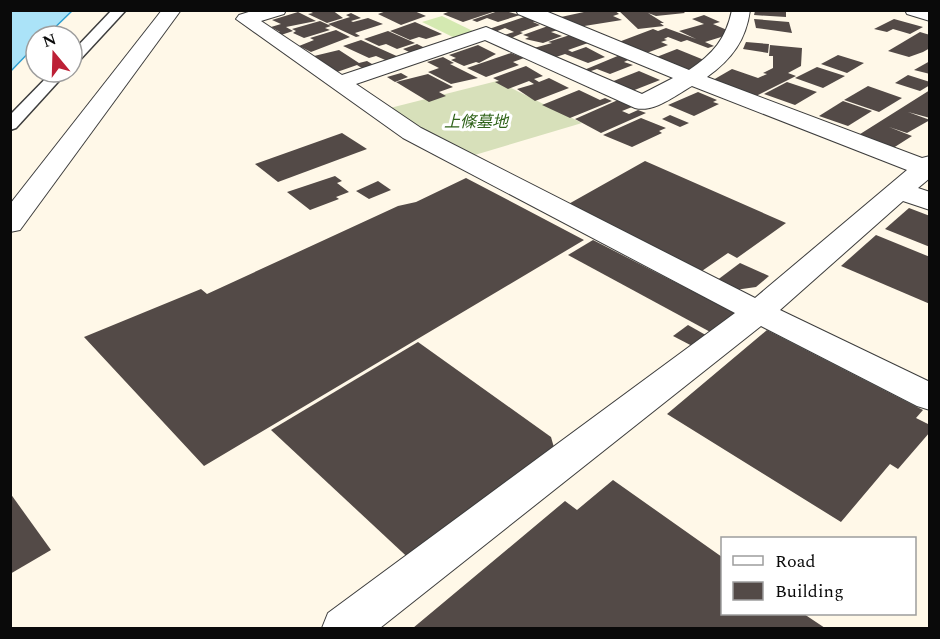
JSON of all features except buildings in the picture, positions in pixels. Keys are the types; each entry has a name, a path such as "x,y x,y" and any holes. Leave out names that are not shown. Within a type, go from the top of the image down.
{"street":[{"path":"10,224 171,10"},
{"path":"277,10 246,20 412,133 930,398"},
{"path":"345,628 758,312 927,166 691,78 525,10"},
{"path":"339,83 478,30 643,103 691,78 719,59 734,41 741,10"},
{"path":"914,10 930,15"},
{"path":"899,190 930,202"}],"lane":[{"path":"84,48 120,10"},
{"path":"10,125 49,84"}],"green space":[{"path":"442,16 479,34 459,40 422,22"},
{"name":"上條墓地","path":"497,81 582,123 468,157 390,108"}],"water":[{"path":"11,10 72,10 58,24 24,24 24,57 11,71"}]}
